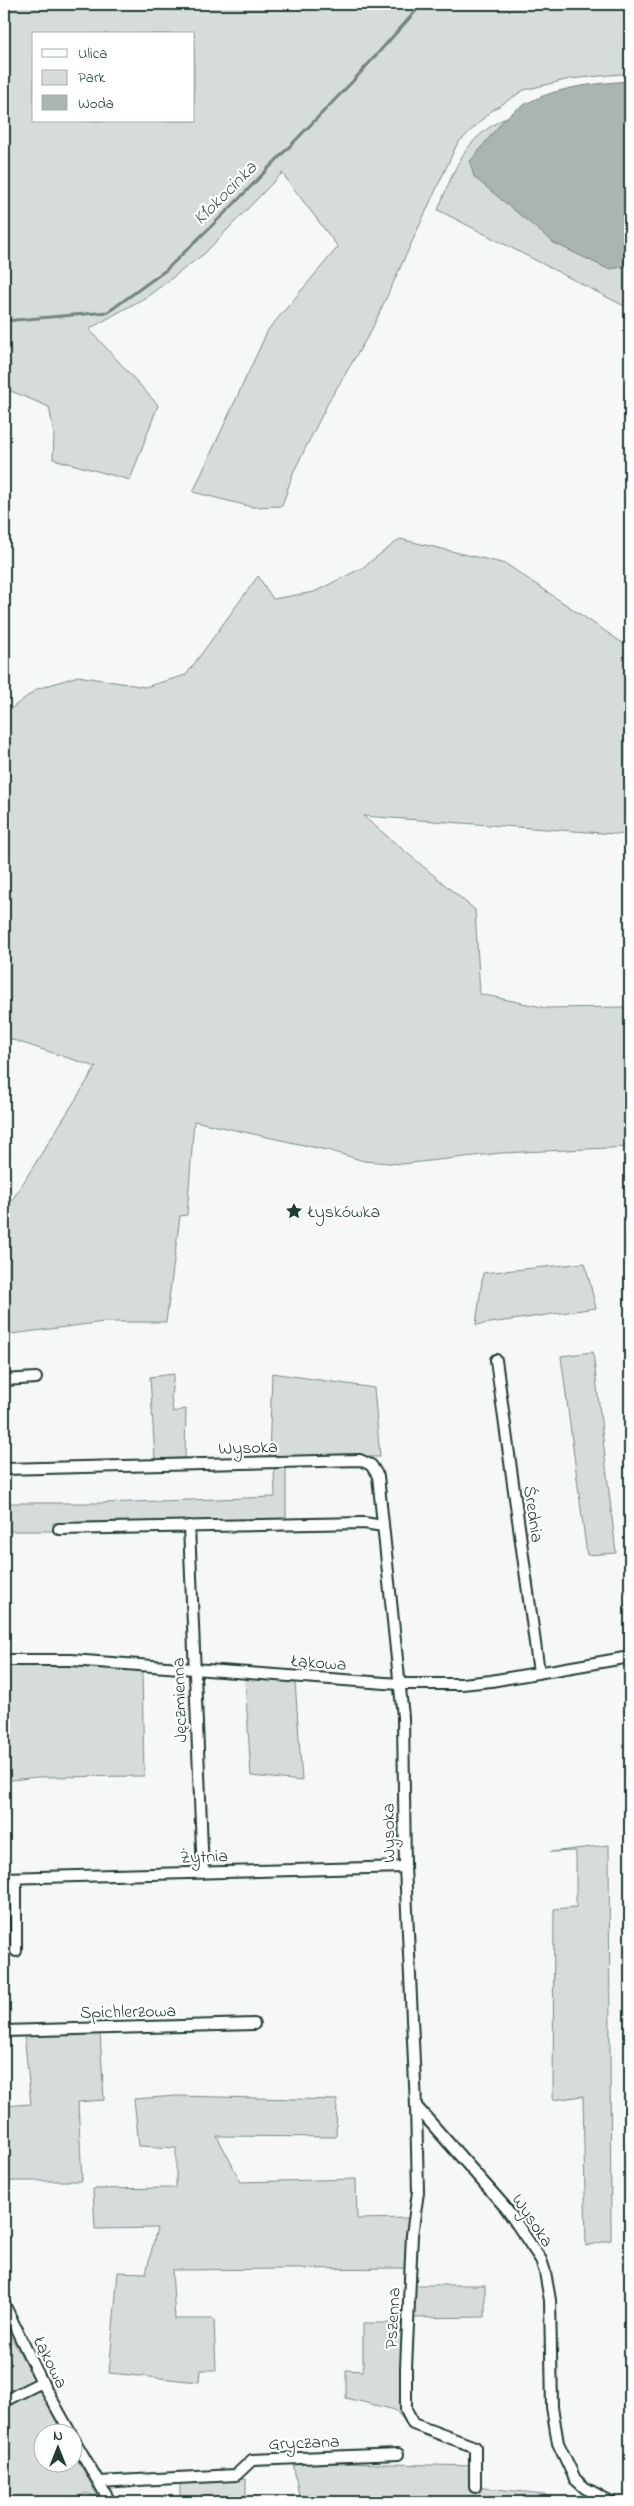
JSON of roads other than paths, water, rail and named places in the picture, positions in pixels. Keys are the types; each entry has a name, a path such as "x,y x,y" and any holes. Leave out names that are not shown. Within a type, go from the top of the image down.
{"street":[{"name":"Średnia","path":"496,1360 539,1672"},
{"path":"4,1380 36,1378"},
{"name":"Wysoka","path":"4,1469 360,1460 371,1465 378,1476 403,1717 405,1868 416,2106 506,2208 541,2260 550,2300 552,2407 558,2443 575,2478 585,2488 611,2502"},
{"path":"59,1529 364,1523 383,1526"},
{"name":"Jęczmienna","path":"189,1526 203,1873"},
{"name":"Łąkowa","path":"4,1660 72,1660 399,1684 462,1684 630,1657"},
{"name":"Żytnia","path":"4,1878 405,1868"},
{"path":"16,1878 16,1951"},
{"name":"Spichlerzowa","path":"4,2031 254,2024"},
{"name":"Pszenna","path":"416,2106 418,2192 412,2235 406,2410 413,2424 475,2447 475,2487"},
{"name":"Łąkowa","path":"4,2304 42,2382 66,2424"},
{"path":"4,2401 42,2382"},
{"name":"Łąkowa","path":"82,2453 110,2502"},
{"name":"Gryczana","path":"98,2482 236,2475 252,2460 398,2454"}],"water":[{"path":"630,81 630,266 608,269 554,243 474,177 470,162 507,117 520,107 566,89"}],"waterway":[{"name":"Kłokocinka","path":"4,321 108,312 166,270 230,208 353,81 422,4"},
{"path":"4,2497 7,2502"}],"place":[{"name":"Łyskówka","path":"294,1211"}]}
